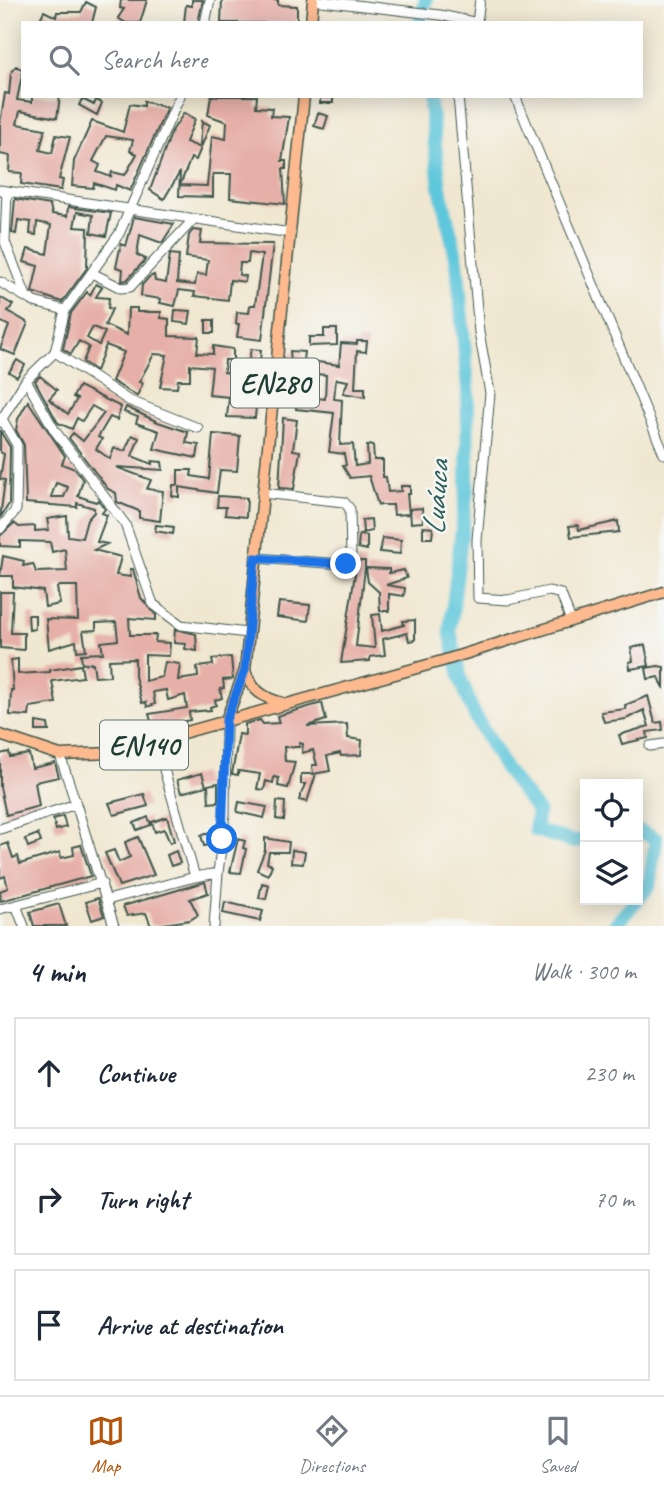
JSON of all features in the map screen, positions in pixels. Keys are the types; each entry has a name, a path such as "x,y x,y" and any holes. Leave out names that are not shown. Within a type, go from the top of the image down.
{"main road":[{"path":"311,21 313,0"},
{"name":"EN280","path":"226,720 245,670 304,98"},
{"name":"EN140","path":"0,735 60,755 111,753 442,661 664,592"},
{"path":"245,670 248,680 260,694 286,704"}],"street":[{"path":"205,21 210,0"},
{"path":"313,0 440,15 463,21"},
{"path":"477,21 480,0"},
{"path":"0,529 16,510 17,458 17,445 1,420 26,380 55,352 65,310 94,274 131,209 179,98"},
{"path":"458,98 479,332 490,393 477,540 478,598 508,600 550,591 561,594 571,621"},
{"path":"516,98 663,452"},
{"path":"30,300 5,242 3,190 291,233"},
{"path":"94,274 121,288 130,287 194,219"},
{"path":"0,282 30,300 65,310"},
{"path":"55,352 128,400 198,428"},
{"path":"26,380 55,431 125,524 153,604 181,625 247,633"},
{"path":"255,558 342,564 351,557 350,509 344,502 262,494"},
{"path":"214,926 225,814 226,720"},
{"path":"156,742 195,877"},
{"path":"650,746 664,744"},
{"path":"60,755 114,926"},
{"path":"0,829 76,804"},
{"path":"107,900 218,873"},
{"path":"0,909 102,883"},
{"path":"16,905 24,926"}],"building":[{"path":"121,0 147,0 141,21 123,21 118,18 124,9 120,8"},
{"path":"192,0 203,0 198,21 184,21 186,5 192,6"},
{"path":"222,0 278,0 278,5 297,6 297,21 221,21"},
{"path":"86,2 96,7 92,21 39,21 44,11 56,17 57,12 81,12"},
{"path":"16,66 21,69 17,100 32,102 32,98 60,98 57,118 20,111 17,124 45,129 40,150 52,153 56,135 70,137 59,179 63,180 61,190 21,184 22,173 9,172 10,156 0,154 0,124 5,93 9,94 11,73"},
{"path":"211,98 257,98 256,107 272,108 271,116 289,117 282,161 286,161 286,169 283,169 285,204 230,198 231,174 213,174 213,197 179,196 180,172 164,199 150,190 172,131 184,113 195,119 186,142 201,148 196,160 191,158 180,185 207,186 212,136 226,139 227,122 208,115"},
{"path":"320,98 333,98 333,103 320,103"},
{"path":"82,99 94,105 96,100 102,103 97,115 79,105"},
{"path":"144,101 167,108 130,191 116,185 115,190 94,183 93,188 72,186 74,161 92,121 123,132 130,104 144,106","holes":["106,136 133,140 130,151 137,154 125,175 112,172 111,177 97,172 100,165 93,161"]},
{"path":"318,113 328,116 324,129 314,126"},
{"path":"202,121 210,125 200,145"},
{"path":"15,199 50,205 52,214 67,216 68,207 111,213 106,236 91,233 93,215 77,212 74,227 88,228 87,268 62,302 32,292 38,266 24,262 28,249 47,254 51,225 37,222 36,235 30,234 31,222 18,220 16,234 12,233"},
{"path":"134,217 174,224 162,243 140,235 137,255 146,259 127,280 122,281 123,269 116,267 121,244 126,246"},
{"path":"193,230 202,231 200,243 273,244 262,340 237,337 239,324 236,324 237,312 249,313 250,305 255,305 262,255 249,253 248,263 240,263 239,275 246,276 245,282 230,280 228,300 194,296 195,292 179,290 175,306 160,303 161,299 141,296 142,285 149,277 154,275 155,281 166,283 170,254 179,255 177,283 195,285 197,274 206,275 208,260 186,257 189,235"},
{"path":"96,284 102,287 96,297 109,298 108,308 112,309 105,325 127,335 128,308 137,308 137,312 161,312 161,318 169,319 169,336 199,337 197,353 213,354 213,346 233,349 233,360 225,360 224,372 233,373 232,379 245,380 251,349 261,350 255,418 227,417 229,397 209,395 212,367 190,365 190,380 178,380 177,388 160,387 167,355 154,354 139,382 143,383 137,396 112,381 124,352 106,345 96,371 83,362 89,347 79,341 71,354 63,349 71,313 87,292 90,295","holes":["93,327 105,332 99,345 87,338"]},
{"path":"0,297 13,305 8,311 28,323 15,355 0,349 9,326 0,321"},
{"path":"175,310 191,311 189,324 174,322"},
{"path":"206,320 214,320 214,333 206,333"},
{"path":"324,329 337,329 337,345 309,346 309,337 324,337"},
{"path":"357,341 367,341 366,352 357,351 355,388 365,388 365,397 343,393 348,381 336,379 334,399 342,400 340,445 353,444 355,466 368,464 367,446 373,445 374,460 383,460 383,477 386,477 388,492 401,491 401,486 410,486 410,494 407,494 409,514 394,515 393,505 378,505 369,476 350,478 343,466 346,465 344,454 329,452 334,413 296,409 297,396 325,399 326,375 292,372 290,351 304,352 303,360 339,365 341,343 357,344"},
{"path":"17,360 25,365 17,377 9,372"},
{"path":"40,376 57,390 49,399 68,414 77,399 73,397 79,386 121,407 117,420 110,417 98,437 102,439 96,449 110,459 114,448 125,451 132,435 139,438 132,456 152,464 152,461 162,462 163,470 116,467 151,480 147,489 163,491 160,521 139,518 139,511 117,502 116,493 108,489 69,438 73,433 83,441 104,413 92,406 82,421 77,418 72,429 58,423 35,381"},
{"path":"28,401 65,456 62,464 75,469 83,480 78,496 96,502 98,500 105,509 102,513 107,515 97,542 107,544 94,550 121,557 116,575 131,577 130,569 133,569 141,598 156,615 156,620 129,618 130,635 156,635 155,642 170,643 169,656 145,655 145,681 162,677 165,662 180,664 178,680 198,677 197,667 213,665 212,659 231,657 233,679 223,680 224,688 220,689 222,698 215,700 216,705 210,707 211,710 189,712 190,720 153,728 149,714 187,708 185,695 168,700 166,690 153,692 155,704 147,707 146,702 142,703 135,676 135,659 109,660 110,676 95,677 93,663 82,664 81,654 103,653 101,642 118,640 116,622 96,623 96,630 83,631 86,650 77,651 76,641 49,649 46,619 78,620 77,586 60,586 57,588 60,604 45,607 43,591 13,587 13,576 0,576 3,556 24,561 23,566 33,564 36,572 67,571 65,549 52,552 50,542 20,541 20,547 0,546 0,536 14,523 19,527 35,526 35,531 49,530 47,519 67,516 68,536 82,538 87,520 94,512 94,508 77,503 77,507 26,503 24,445 16,430 18,419","holes":["56,483 68,487 64,497 51,497"]},
{"path":"126,407 188,432 186,443 199,445 197,458 154,449 159,431 136,423 138,417 124,412"},
{"path":"283,418 297,420 293,450 300,451 294,489 279,488"},
{"path":"0,431 10,447 9,504 0,518 5,480 0,479 4,454 0,452"},
{"path":"213,434 240,436 237,471 220,470 217,493 179,487 179,497 172,496 173,485 178,485 178,470 192,470 191,476 209,479"},
{"path":"218,496 247,498 246,517 225,515 226,507 217,507"},
{"path":"422,508 423,522 411,523 410,509"},
{"path":"371,519 372,531 363,533 362,520"},
{"path":"618,521 619,532 571,537 569,526 578,525 579,530"},
{"path":"156,525 174,527 173,534 155,531"},
{"path":"423,527 433,528 432,538 423,538"},
{"path":"359,535 367,536 367,550 358,548"},
{"path":"382,538 401,540 400,554 380,552"},
{"path":"357,561 365,561 365,568 356,646 375,648 372,615 380,614 382,631 404,625 403,621 415,620 415,640 409,641 407,633 383,639 385,655 370,657 370,661 341,663"},
{"path":"366,568 389,569 389,573 404,570 407,578 386,585 405,588 404,596 389,594 389,611 380,611 379,592 368,582"},
{"path":"0,592 13,592 11,633 24,633 24,650 0,648"},
{"path":"279,602 310,605 308,621 277,617"},
{"path":"28,615 35,615 35,629 29,630"},
{"path":"175,629 196,634 197,651 185,649 186,644 174,643"},
{"path":"645,645 649,666 630,669 629,662 633,661 631,648"},
{"path":"18,659 18,674 50,672 81,665 83,677 52,681 56,703 30,707 29,716 10,715 13,690 11,660"},
{"path":"664,667 664,689 659,677 648,679 646,668"},
{"path":"648,696 655,723 662,722 663,730 647,732 648,738 622,744 619,735 649,726 644,710 626,719 604,722 601,712 626,709 625,705"},
{"path":"322,703 326,720 307,726 347,724 348,738 362,740 361,755 341,756 340,753 327,756 330,771 313,774 312,765 317,765 313,750 302,753 303,744 300,743 299,747 284,747 285,761 295,762 288,788 278,786 279,778 274,777 273,783 266,781 264,790 257,789 260,774 238,771 238,775 232,774 239,734 245,735 245,724 260,720 263,724 279,723 277,716"},
{"path":"36,722 48,724 49,731 36,731"},
{"path":"9,752 10,757 29,754 32,768 55,763 59,777 35,782 39,806 6,815 0,787 0,754"},
{"path":"202,773 206,786 181,793 177,780"},
{"path":"301,774 316,774 307,802 299,800 305,784 301,784"},
{"path":"218,783 218,802 209,803 208,785"},
{"path":"144,794 148,806 114,815 109,803"},
{"path":"277,801 285,802 284,820 276,819"},
{"path":"239,802 267,807 264,818 237,812"},
{"path":"63,816 66,827 56,830 53,819"},
{"path":"148,817 151,825 137,830 134,823"},
{"path":"167,817 174,841 170,843 164,829 155,832 152,822"},
{"path":"212,833 214,844 204,846 201,835"},
{"path":"38,834 41,842 28,847 25,839"},
{"path":"138,837 154,875 119,886 105,853 114,850 119,862 130,857 125,842"},
{"path":"265,838 289,842 288,852 269,852 267,863 272,865 268,875 257,870 265,850"},
{"path":"238,839 245,841 243,848 246,849 241,873 230,872"},
{"path":"8,843 13,858 18,856 20,864 60,852 61,858 74,855 73,847 81,845 91,876 1,901 0,891 8,888 5,876 0,878 0,846"},
{"path":"292,850 305,852 303,864 291,863"},
{"path":"176,851 180,863 171,866 167,855"},
{"path":"205,882 208,893 190,899 198,915 190,920 151,926 146,913 127,916 123,906"},
{"path":"262,883 269,885 266,899 259,898"},
{"path":"98,898 104,916 92,920 86,902"},
{"path":"225,902 263,911 260,921 223,913"},
{"path":"59,904 66,926 34,926 30,912"}],"waterway":[{"name":"Luáuca","path":"421,21 426,0"},
{"name":"Luáuca","path":"429,98 440,187 457,261 468,389 467,487 450,631 461,680 474,714 505,769 538,811 535,830 574,842 580,840"},
{"name":"Luáuca","path":"643,832 656,839 649,886 643,893"},
{"name":"Luáuca","path":"614,926 633,905"}],"route":[{"path":"222,839 225,814 226,720 241,687 245,670 255,558 346,564"}]}
